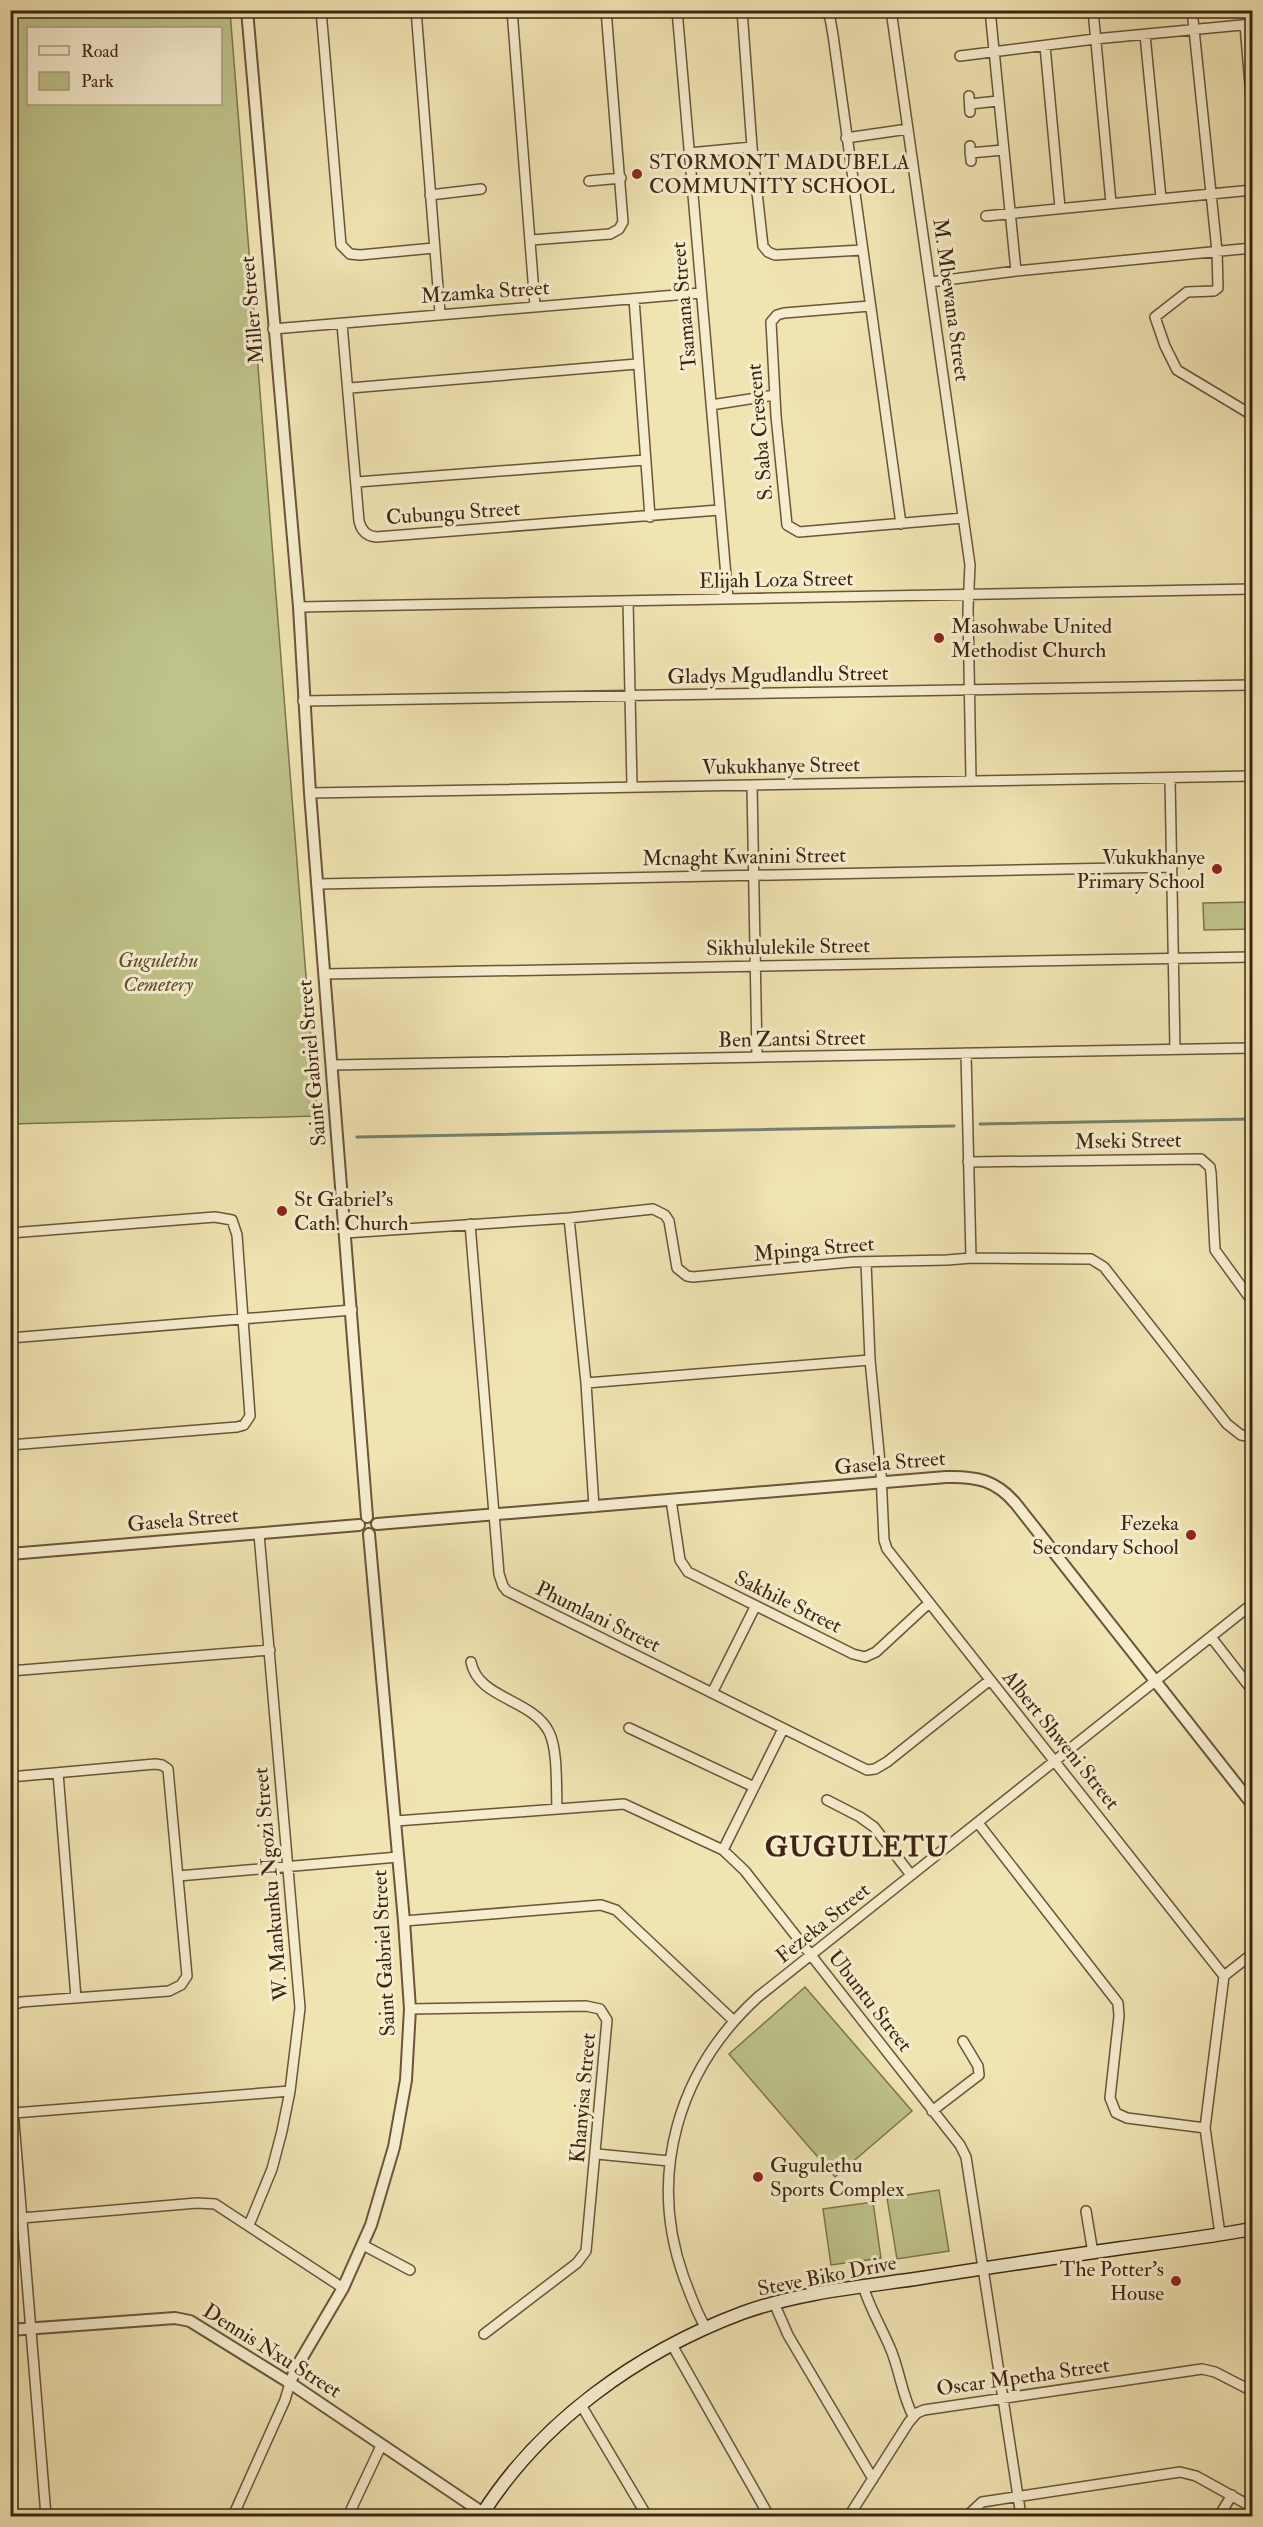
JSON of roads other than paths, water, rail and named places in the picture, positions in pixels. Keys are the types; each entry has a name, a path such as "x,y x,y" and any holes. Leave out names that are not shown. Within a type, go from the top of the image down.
{"main road":[{"name":"Steve Biko Drive","path":"484,2515 523,2462 581,2405 625,2372 706,2328 774,2303 863,2286 1252,2229"}],"street":[{"name":"Miller Street","path":"246,10 299,607"},
{"path":"321,10 341,245 350,254 360,255 434,248"},
{"path":"416,10 440,313"},
{"path":"512,10 535,306"},
{"path":"531,240 605,234 619,229 624,218 606,10"},
{"name":"Tsamana Street","path":"677,10 728,599"},
{"path":"742,10 752,147 763,243 766,250 775,255 862,250"},
{"path":"825,10 831,23 901,524"},
{"name":"M. Mbewana Street","path":"891,10 970,565 971,780"},
{"path":"990,10 1016,271"},
{"path":"1093,10 1111,203"},
{"path":"1192,10 1212,193 1219,284 1214,291 1194,291 1183,294 1155,317 1165,346 1177,370 1252,415"},
{"path":"960,56 1095,39 1249,24 1252,109"},
{"path":"1145,35 1161,198"},
{"path":"1046,46 1060,208"},
{"path":"969,104 998,101"},
{"path":"846,138 909,129"},
{"path":"689,153 752,147"},
{"path":"971,154 1003,150"},
{"path":"589,181 621,178"},
{"path":"430,195 481,189"},
{"path":"986,216 1252,190"},
{"path":"930,282 1016,271 1252,248"},
{"name":"Mzamka Street","path":"273,329 440,313 700,293"},
{"path":"634,299 650,517"},
{"name":"S. Saba Crescent","path":"870,306 784,313 773,319 770,331 784,512 790,528 799,532 963,518"},
{"name":"Cubungu Street","path":"342,324 350,388 360,525 366,534 372,537 719,510"},
{"path":"350,388 637,364"},
{"path":"711,405 775,395"},
{"path":"357,482 645,460"},
{"name":"Elijah Loza Street","path":"299,607 1252,589"},
{"path":"627,601 632,786"},
{"name":"Saint Gabriel Street","path":"299,607 303,701 368,1516"},
{"name":"Gladys Mgudlandlu Street","path":"303,701 1252,685"},
{"name":"Vukukhanye Street","path":"310,793 1252,776"},
{"path":"1170,778 1175,1049"},
{"path":"752,785 757,1057"},
{"name":"Mcnaght Kwanini Street","path":"317,884 1172,867"},
{"name":"Sikhululekile Street","path":"325,974 1252,957"},
{"name":"Ben Zantsi Street","path":"333,1065 1252,1048"},
{"path":"966,1053 971,1258"},
{"name":"Mseki Street","path":"968,1162 1202,1159 1211,1173 1215,1250 1252,1300"},
{"name":"Mpinga Street","path":"345,1233 659,1210 665,1215 670,1226 673,1256 677,1268 687,1276 693,1277 866,1262 971,1258 1081,1258 1096,1261 1104,1267 1227,1424 1241,1435 1252,1437"},
{"path":"10,1233 215,1217 232,1220 237,1235 250,1416 244,1425 10,1445"},
{"path":"569,1218 586,1383 594,1506"},
{"name":"Phumlani Street","path":"470,1224 493,1515 500,1581 507,1591 858,1767 874,1769 887,1762 990,1680"},
{"name":"Albert Shweni Street","path":"866,1262 870,1360 887,1549 1224,1976"},
{"path":"10,1338 352,1310"},
{"path":"586,1383 870,1360"},
{"name":"Gasela Street","path":"377,1524 967,1476 989,1481 1006,1492 1252,1804"},
{"name":"Sakhile Street","path":"671,1500 678,1553 683,1567 695,1576 755,1607 853,1654 865,1657 876,1652 929,1603"},
{"path":"368,1516 377,1524 375,1532 365,1534 359,1526 368,1516"},
{"name":"Gasela Street","path":"10,1554 359,1526"},
{"name":"W. Mankunku Ngozi Street","path":"249,2225 272,2169 290,2091 300,2008 259,1534"},
{"name":"Saint Gabriel Street","path":"290,2383 296,2368 343,2288 363,2245 378,2204 393,2147 406,2080 410,2009 396,1821 369,1534"},
{"name":"Fezeka Street","path":"706,2328 694,2305 672,2235 669,2217 669,2161 684,2103 693,2083 704,2061 733,2020 758,1997 1252,1604"},
{"path":"712,1693 755,1607"},
{"path":"1211,1637 1252,1690"},
{"path":"10,1671 270,1650"},
{"path":"471,1662 477,1678 534,1715 549,1731 554,1750 557,1807"},
{"path":"629,1728 752,1786"},
{"path":"723,1850 752,1786 783,1729"},
{"path":"10,1777 155,1764 165,1766 170,1773 187,1976 184,1983 169,1991 21,2002 10,2006"},
{"path":"58,1773 76,1998"},
{"path":"827,1800 874,1827 911,1875"},
{"name":"Ubuntu Street","path":"396,1821 557,1807 624,1804 723,1850 745,1870 960,2145 966,2157 1021,2517"},
{"path":"978,1823 1118,2003 1119,2016 1110,2098 1116,2113 1127,2118 1205,2128"},
{"path":"178,1876 398,1857"},
{"path":"404,1922 609,1906 733,2020"},
{"path":"1220,2234 1205,2128 1224,1976 1252,1954"},
{"name":"Khanyisa Street","path":"410,2009 586,2006 600,2009 608,2020 586,2251 582,2258 484,2334"},
{"path":"932,2111 979,2075 978,2066 963,2041"},
{"path":"10,2072 46,2517"},
{"path":"14,2113 290,2091"},
{"path":"597,2154 669,2161"},
{"path":"22,2218 211,2203 219,2205 343,2288"},
{"path":"1086,2211 1093,2253"},
{"path":"363,2245 410,2270"},
{"path":"863,2286 869,2305 891,2350 903,2393 913,2416"},
{"path":"774,2303 788,2335 873,2479"},
{"name":"Dennis Nxu Street","path":"10,2330 183,2318 290,2383 484,2515"},
{"path":"672,2345 770,2517"},
{"name":"Oscar Mpetha Street","path":"849,2517 913,2416 924,2410 1202,2369 1215,2372 1252,2391"},
{"path":"233,2517 285,2400 290,2383"},
{"path":"581,2405 647,2517"},
{"path":"348,2517 381,2446"},
{"path":"967,2517 982,2502 1180,2472 1196,2476 1252,2507"},
{"path":"1219,2517 1232,2495"}],"waterway":[{"path":"980,1124 1252,1119"},
{"path":"357,1137 954,1126"}],"place":[{"name":"STORMONT MADUBELA COMMUNITY SCHOOL","path":"637,174"},
{"name":"Masohwabe United Methodist Church","path":"939,638"},
{"name":"Vukukhanye Primary School","path":"1217,869"},
{"name":"St Gabriel's Cath. Church","path":"282,1211"},
{"name":"Fezeka Secondary School","path":"1191,1535"},
{"name":"Gugulethu Sports Complex","path":"758,2177"},
{"name":"The Potter's House","path":"1176,2281"}],"district":[{"name":"GUGULETU","path":"857,1847"}],"park label":[{"name":"Gugulethu Cemetery","path":"158,972"}]}
